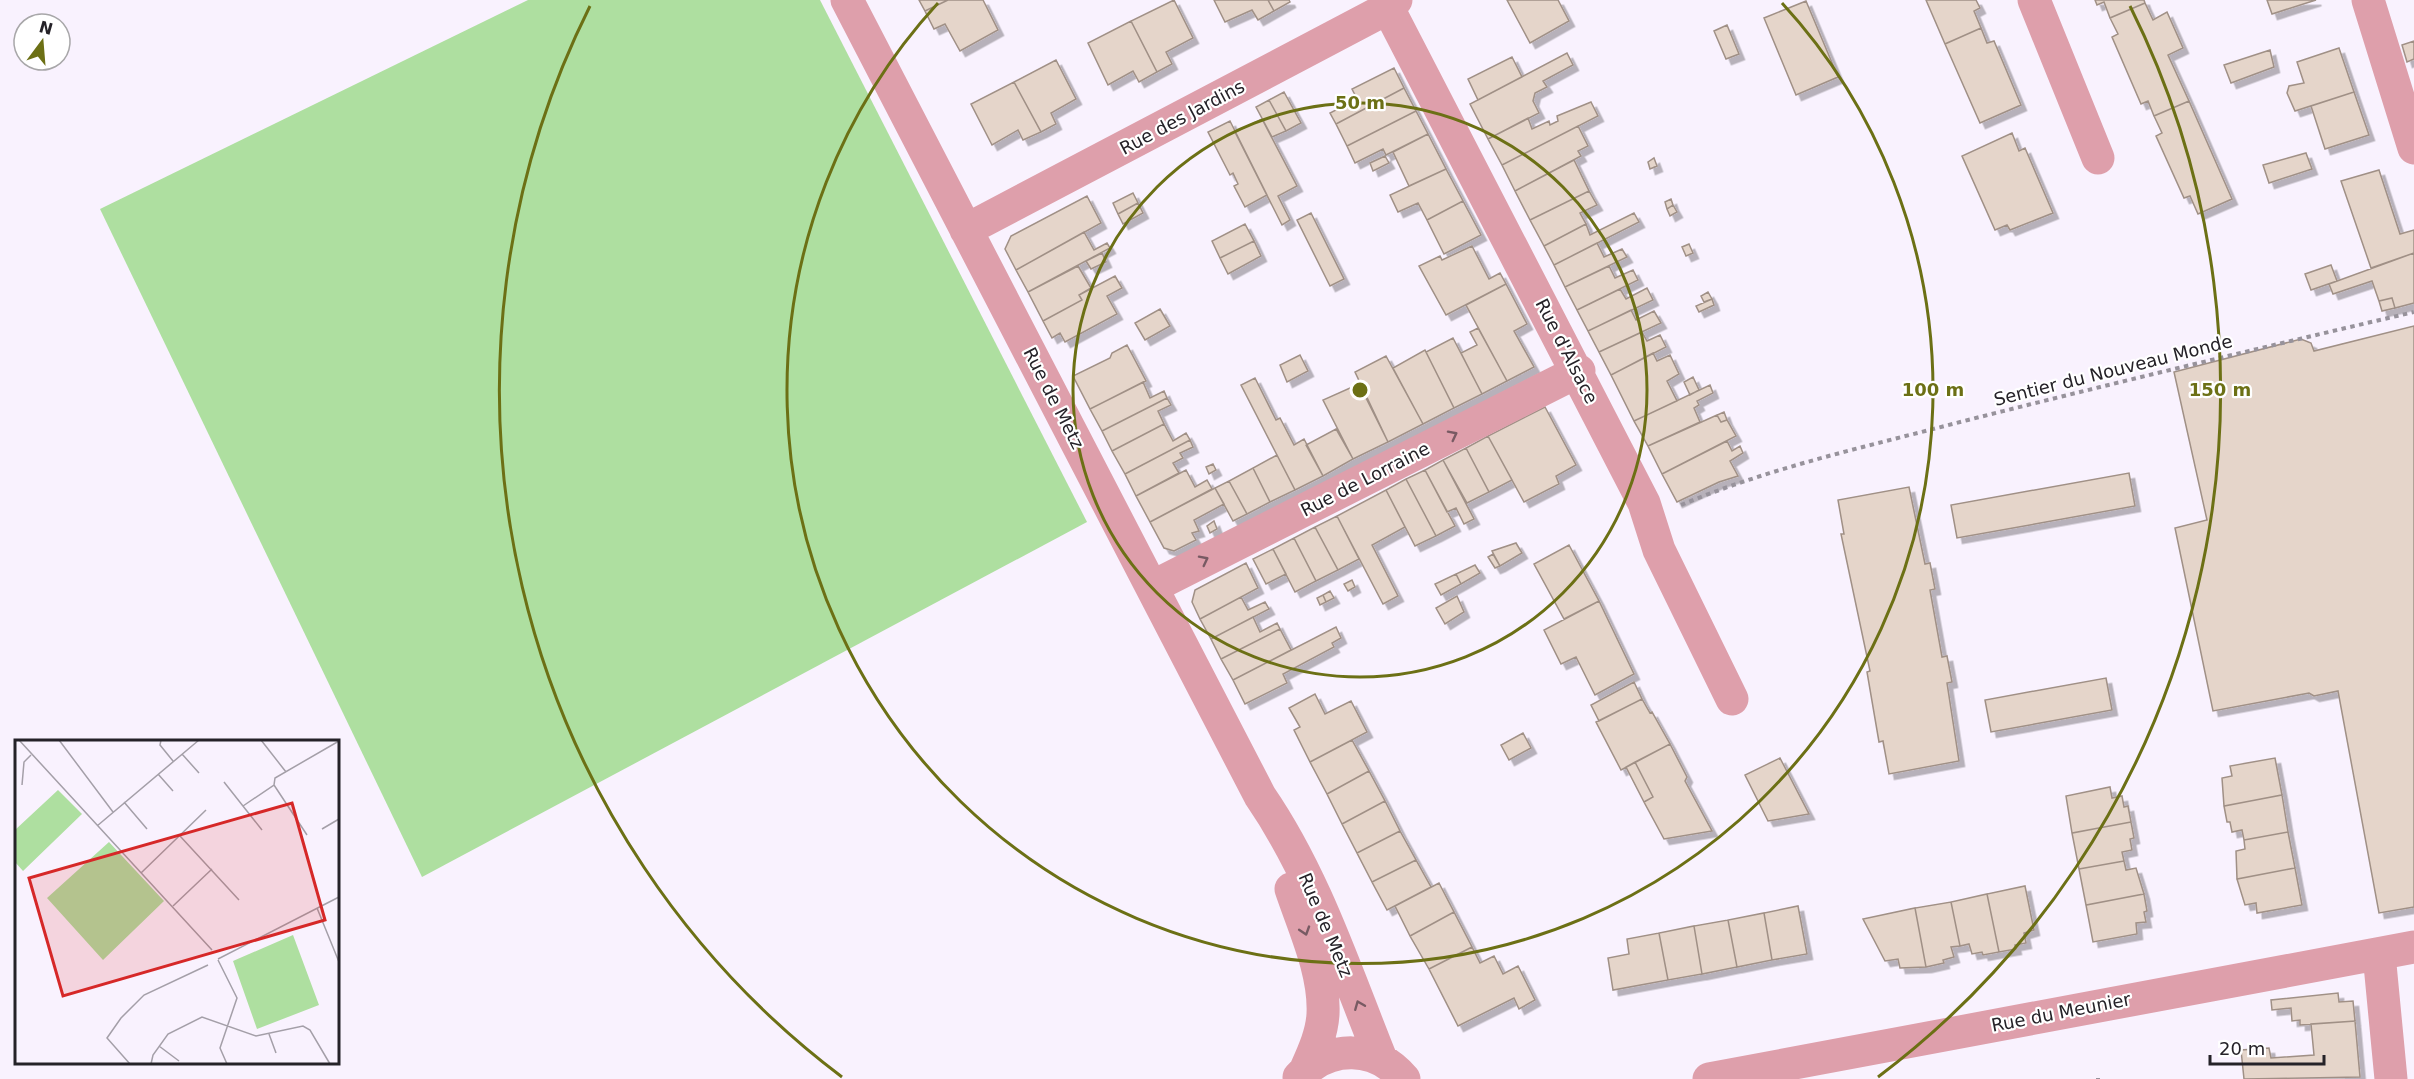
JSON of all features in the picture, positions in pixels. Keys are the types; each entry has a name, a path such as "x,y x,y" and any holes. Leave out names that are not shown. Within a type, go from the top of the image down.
{"street":[{"name":"Rue de Metz","path":"847,0 1260,796 1283,830 1398,1072"},
{"path":"2034,0 2098,158"},
{"path":"2368,0 2414,148"},
{"name":"Rue des Jardins","path":"966,230 1392,4"},
{"name":"Rue d'Alsace","path":"1392,4 1651,518 1659,550 1732,699"},
{"name":"Rue de Lorraine","path":"1152,587 1578,371"},
{"name":"Rue de Metz","path":"1260,796 1313,957 1320,989 1323,1013 1320,1030 1301,1075"},
{"name":"Rue du Meunier","path":"1709,1079 2414,947"},
{"path":"2379,954 2391,1079"},
{"path":"1301,1075 1322,1059 1341,1053 1362,1053 1398,1072"}],"path":[{"name":"Sentier du Nouveau Monde","path":"1651,518 1703,496 1796,466 2137,377 2414,312"}],"green space":[{"path":"528,0 820,0 1087,522 422,877 100,209"}],"building":[{"path":"919,0 948,0 925,11"},
{"path":"948,0 983,0 998,30 960,51 945,24 934,29 925,11"},
{"path":"1174,0 1193,38 1166,52 1172,64 1157,72 1131,21"},
{"path":"1214,0 1268,0 1274,11 1258,20 1252,10 1225,22"},
{"path":"1268,0 1289,0 1290,2 1274,11"},
{"path":"1507,0 1558,0 1569,21 1530,43"},
{"path":"1926,0 1976,0 1980,8 1974,11 1981,28 1945,44"},
{"path":"2095,0 2144,0 2145,3 2110,18 2104,2 2097,5"},
{"path":"2267,0 2316,0 2272,14"},
{"path":"1806,1 1838,77 1796,95 1764,18"},
{"path":"2145,3 2153,20 2167,12 2183,48 2168,55 2189,101 2154,116 2148,101 2141,104 2112,37 2118,34 2110,18"},
{"path":"1131,21 1157,72 1139,82 1133,71 1108,85 1088,43"},
{"path":"1727,25 1739,54 1726,59 1714,31"},
{"path":"1981,28 1987,43 1994,41 2021,105 1980,123 1945,44"},
{"path":"2414,41 2414,59 2407,62 2402,45"},
{"path":"2339,48 2354,92 2295,111 2287,93 2289,86 2304,83 2297,62"},
{"path":"2270,50 2274,67 2231,83 2224,65"},
{"path":"1567,53 1573,65 1543,81 1547,87 1535,93 1533,101 1539,113 1488,139 1470,104"},
{"path":"1512,57 1522,77 1478,100 1468,79"},
{"path":"1056,60 1076,99 1051,113 1056,124 1041,132 1014,82"},
{"path":"1394,68 1404,88 1336,124 1330,113 1357,99 1352,89"},
{"path":"1014,82 1041,132 1023,140 1018,130 992,145 971,104"},
{"path":"1404,88 1416,111 1347,146 1336,124"},
{"path":"1284,92 1301,123 1286,131 1269,100"},
{"path":"2354,92 2369,135 2325,149 2311,106"},
{"path":"1269,100 1286,131 1272,137 1256,107"},
{"path":"2189,101 2232,199 2198,214 2190,196 2184,198 2156,136 2162,133 2154,116"},
{"path":"1591,102 1598,116 1502,165 1488,139 1528,118 1532,129 1549,121 1550,125 1558,121 1557,116"},
{"path":"1416,111 1428,134 1386,155 1383,149 1355,163 1347,146"},
{"path":"1262,119 1297,186 1278,196 1290,220 1282,225 1235,132"},
{"path":"1230,121 1267,195 1245,207 1234,186 1238,184 1233,173 1230,175 1208,132"},
{"path":"1578,126 1588,146 1578,151 1581,156 1515,191 1502,165"},
{"path":"2012,133 2019,151 2025,148 2053,213 2010,230 2007,225 1995,230 1962,156"},
{"path":"1428,134 1446,169 1409,186 1393,152"},
{"path":"2306,153 2312,169 2269,183 2263,165"},
{"path":"1385,156 1389,163 1373,171 1370,163"},
{"path":"1654,158 1657,166 1650,169 1648,162"},
{"path":"1574,160 1589,191 1530,220 1515,191"},
{"path":"1446,169 1463,201 1427,220 1418,203 1398,212 1390,195"},
{"path":"2379,170 2400,234 2414,230 2414,253 2371,268 2341,181"},
{"path":"1589,191 1597,205 1580,213 1586,224 1544,246 1530,220"},
{"path":"1133,193 1138,203 1118,214 1113,203"},
{"path":"1087,196 1101,223 1016,270 1005,249 1011,236"},
{"path":"1671,199 1673,205 1667,209 1665,202"},
{"path":"1463,201 1481,235 1444,254 1427,220"},
{"path":"1138,203 1143,213 1123,224 1118,214"},
{"path":"1673,205 1677,212 1670,216 1667,209"},
{"path":"1311,213 1344,279 1330,286 1297,220"},
{"path":"1634,213 1639,222 1554,265 1544,246 1586,224 1590,235"},
{"path":"1245,224 1254,241 1220,258 1212,241"},
{"path":"1084,232 1094,250 1107,243 1110,248 1028,292 1016,270"},
{"path":"1254,241 1261,256 1228,274 1220,258"},
{"path":"1597,243 1604,257 1622,249 1627,257 1565,287 1554,265"},
{"path":"1689,244 1693,253 1686,256 1682,247"},
{"path":"1472,246 1489,279 1500,273 1506,284 1446,315 1419,266 1440,256 1442,260"},
{"path":"1102,253 1106,262 1091,269 1086,261"},
{"path":"2414,253 2414,303 2395,308 2392,298 2379,301 2372,281 2333,294 2329,284"},
{"path":"2331,265 2337,281 2311,290 2305,274"},
{"path":"1078,266 1091,288 1079,295 1082,300 1043,321 1028,292"},
{"path":"1609,266 1615,278 1633,270 1638,280 1577,310 1565,287"},
{"path":"1115,276 1122,288 1107,296 1117,314 1065,342 1060,333 1052,338 1043,321 1082,300 1079,295"},
{"path":"1506,284 1527,324 1514,331 1534,367 1507,381 1466,305"},
{"path":"1647,288 1653,300 1588,331 1577,310 1620,289 1626,299"},
{"path":"1708,292 1712,299 1704,302 1701,296"},
{"path":"2392,298 2395,308 2382,311 2379,301"},
{"path":"1712,299 1714,305 1699,312 1696,306"},
{"path":"1160,309 1170,326 1145,340 1135,323"},
{"path":"1631,310 1636,320 1654,311 1661,323 1599,352 1588,331"},
{"path":"2414,326 2414,907 2379,913 2338,691 2314,696 2309,693 2213,711 2175,528 2207,520 2174,372 2301,339 2311,343 2314,351"},
{"path":"1478,328 1507,381 1482,394 1461,353 1477,345 1470,332"},
{"path":"1642,332 1647,341 1660,335 1666,347 1611,375 1599,352"},
{"path":"1453,338 1482,394 1454,408 1426,352"},
{"path":"1127,345 1146,381 1090,409 1073,376 1110,358 1112,353"},
{"path":"1425,350 1454,408 1423,424 1393,368"},
{"path":"1653,353 1657,361 1670,355 1679,374 1667,381 1677,401 1634,421 1611,375"},
{"path":"1300,355 1308,371 1287,382 1280,365"},
{"path":"1386,356 1423,424 1388,442 1355,372"},
{"path":"1693,377 1699,390 1690,395 1684,382"},
{"path":"1255,378 1276,420 1280,418 1294,445 1304,439 1323,476 1295,490 1241,385"},
{"path":"1143,382 1150,398 1164,391 1167,398 1102,431 1090,409"},
{"path":"1359,384 1388,442 1353,459 1323,400"},
{"path":"1710,385 1713,393 1697,401 1699,405 1694,408 1700,422 1648,446 1634,421"},
{"path":"1167,398 1171,405 1158,411 1164,424 1112,451 1102,431"},
{"path":"1545,407 1576,465 1556,476 1559,484 1524,502 1488,436"},
{"path":"1724,412 1727,420 1721,422 1717,415"},
{"path":"1717,415 1721,422 1727,420 1736,436 1662,474 1648,446"},
{"path":"1164,424 1173,441 1186,433 1190,440 1125,474 1112,451"},
{"path":"1336,429 1353,459 1323,476 1306,445"},
{"path":"1488,436 1512,480 1489,492 1466,448"},
{"path":"1190,440 1193,447 1180,453 1183,458 1173,463 1179,473 1136,496 1125,474"},
{"path":"1727,441 1732,451 1740,446 1743,453 1730,461 1738,476 1719,482 1677,502 1662,474"},
{"path":"1466,448 1489,492 1467,503 1443,460"},
{"path":"1277,455 1295,490 1270,502 1253,468"},
{"path":"1443,460 1474,519 1464,524 1456,508 1447,512 1425,470"},
{"path":"1213,464 1216,470 1209,474 1206,467"},
{"path":"1253,468 1270,502 1247,514 1229,481"},
{"path":"1186,470 1195,487 1207,480 1212,489 1150,522 1136,496"},
{"path":"1425,470 1455,526 1436,536 1406,479"},
{"path":"2129,473 2135,506 1957,538 1951,505"},
{"path":"1406,479 1436,536 1415,546 1386,490"},
{"path":"1229,481 1247,514 1233,521 1215,488"},
{"path":"1909,487 1925,564 1930,563 1935,589 1930,590 1942,657 1947,656 1952,682 1947,683 1959,761 1889,774 1883,741 1879,742 1867,672 1870,671 1841,534 1844,534 1838,500"},
{"path":"1215,488 1224,504 1194,520 1199,531 1192,533 1196,540 1174,551 1164,548 1150,522"},
{"path":"1386,490 1405,527 1372,545 1398,596 1383,604 1337,516"},
{"path":"1337,516 1359,559 1338,570 1315,527"},
{"path":"1214,521 1217,529 1210,533 1207,526"},
{"path":"1315,527 1338,570 1316,581 1294,538"},
{"path":"1294,538 1316,581 1295,592 1273,549"},
{"path":"1516,543 1522,553 1500,566 1492,551"},
{"path":"1569,545 1599,601 1564,619 1534,564"},
{"path":"1273,549 1286,574 1266,584 1253,559"},
{"path":"1493,554 1500,566 1495,568 1488,557"},
{"path":"1246,563 1258,588 1200,619 1192,602 1195,590"},
{"path":"1475,565 1480,573 1461,584 1456,574"},
{"path":"1456,574 1461,584 1441,595 1435,584"},
{"path":"1352,580 1355,587 1348,591 1344,584"},
{"path":"1330,591 1334,598 1326,602 1323,595"},
{"path":"1323,595 1326,602 1320,605 1317,598"},
{"path":"1457,596 1464,612 1445,624 1436,608"},
{"path":"1241,597 1248,610 1265,602 1269,609 1211,639 1200,619"},
{"path":"1599,601 1634,674 1595,695 1576,657 1561,664 1544,630"},
{"path":"1253,617 1260,632 1277,623 1280,629 1221,659 1211,639"},
{"path":"1336,627 1341,638 1332,643 1334,647 1283,674 1287,683 1245,704 1233,680"},
{"path":"1280,629 1291,650 1233,680 1221,659"},
{"path":"2106,678 2112,710 1991,732 1985,700"},
{"path":"1634,682 1642,699 1599,721 1591,705"},
{"path":"1315,694 1325,714 1351,701 1367,732 1310,762 1294,730 1300,727 1289,708"},
{"path":"1642,699 1670,744 1621,770 1596,722"},
{"path":"1523,733 1531,748 1509,760 1501,745"},
{"path":"1352,740 1369,771 1327,794 1310,762"},
{"path":"1670,744 1687,777 1685,781 1712,831 1664,839 1644,802 1653,797 1635,762"},
{"path":"1780,758 1809,814 1768,821 1745,775"},
{"path":"2275,758 2282,795 2224,806 2222,778 2232,776 2230,766"},
{"path":"1635,762 1653,797 1644,802 1626,767"},
{"path":"1369,771 1385,801 1342,824 1327,794"},
{"path":"2110,787 2112,798 2122,796 2124,807 2128,806 2131,822 2072,833 2066,796"},
{"path":"2282,795 2288,832 2244,840 2242,830 2232,832 2230,822 2227,822 2224,806"},
{"path":"1385,801 1400,831 1357,853 1342,824"},
{"path":"2131,822 2134,838 2130,839 2132,850 2122,852 2124,861 2079,869 2072,833"},
{"path":"1400,831 1416,860 1372,882 1357,853"},
{"path":"2288,832 2295,868 2237,879 2236,851 2245,849 2244,840"},
{"path":"1416,860 1431,887 1387,910 1372,882"},
{"path":"2124,861 2126,870 2136,868 2144,894 2086,905 2079,869"},
{"path":"2295,868 2302,905 2257,913 2256,903 2245,905 2237,879"},
{"path":"1439,883 1454,912 1410,936 1395,906"},
{"path":"2025,886 2034,930 2024,933 2026,943 2015,945 2016,949 1999,952 1987,894"},
{"path":"1987,894 1999,952 1983,955 1982,952 1972,954 1969,944 1960,946 1951,902"},
{"path":"2144,894 2146,922 2136,923 2137,934 2093,942 2086,905"},
{"path":"1951,902 1960,946 1951,947 1954,957 1943,960 1944,963 1926,967 1915,908"},
{"path":"1798,906 1807,954 1772,960 1764,913"},
{"path":"1915,908 1926,967 1900,968 1898,959 1885,961 1863,919"},
{"path":"1454,912 1472,947 1429,969 1410,936"},
{"path":"1764,913 1772,960 1737,967 1728,920"},
{"path":"1728,920 1737,967 1702,974 1694,926"},
{"path":"1694,926 1702,974 1668,980 1659,933"},
{"path":"1659,933 1668,980 1613,990 1608,958 1629,954 1627,939"},
{"path":"1472,947 1480,963 1494,956 1503,974 1518,966 1535,1000 1519,1009 1514,998 1458,1026 1429,969"},
{"path":"2338,993 2339,1002 2353,1001 2355,1021 2300,1025 2300,1020 2292,1021 2291,1008 2272,1010 2271,1000"},
{"path":"2355,1021 2360,1077 2244,1079 2241,1050 2269,1048 2271,1058 2314,1055 2311,1024"}]}
